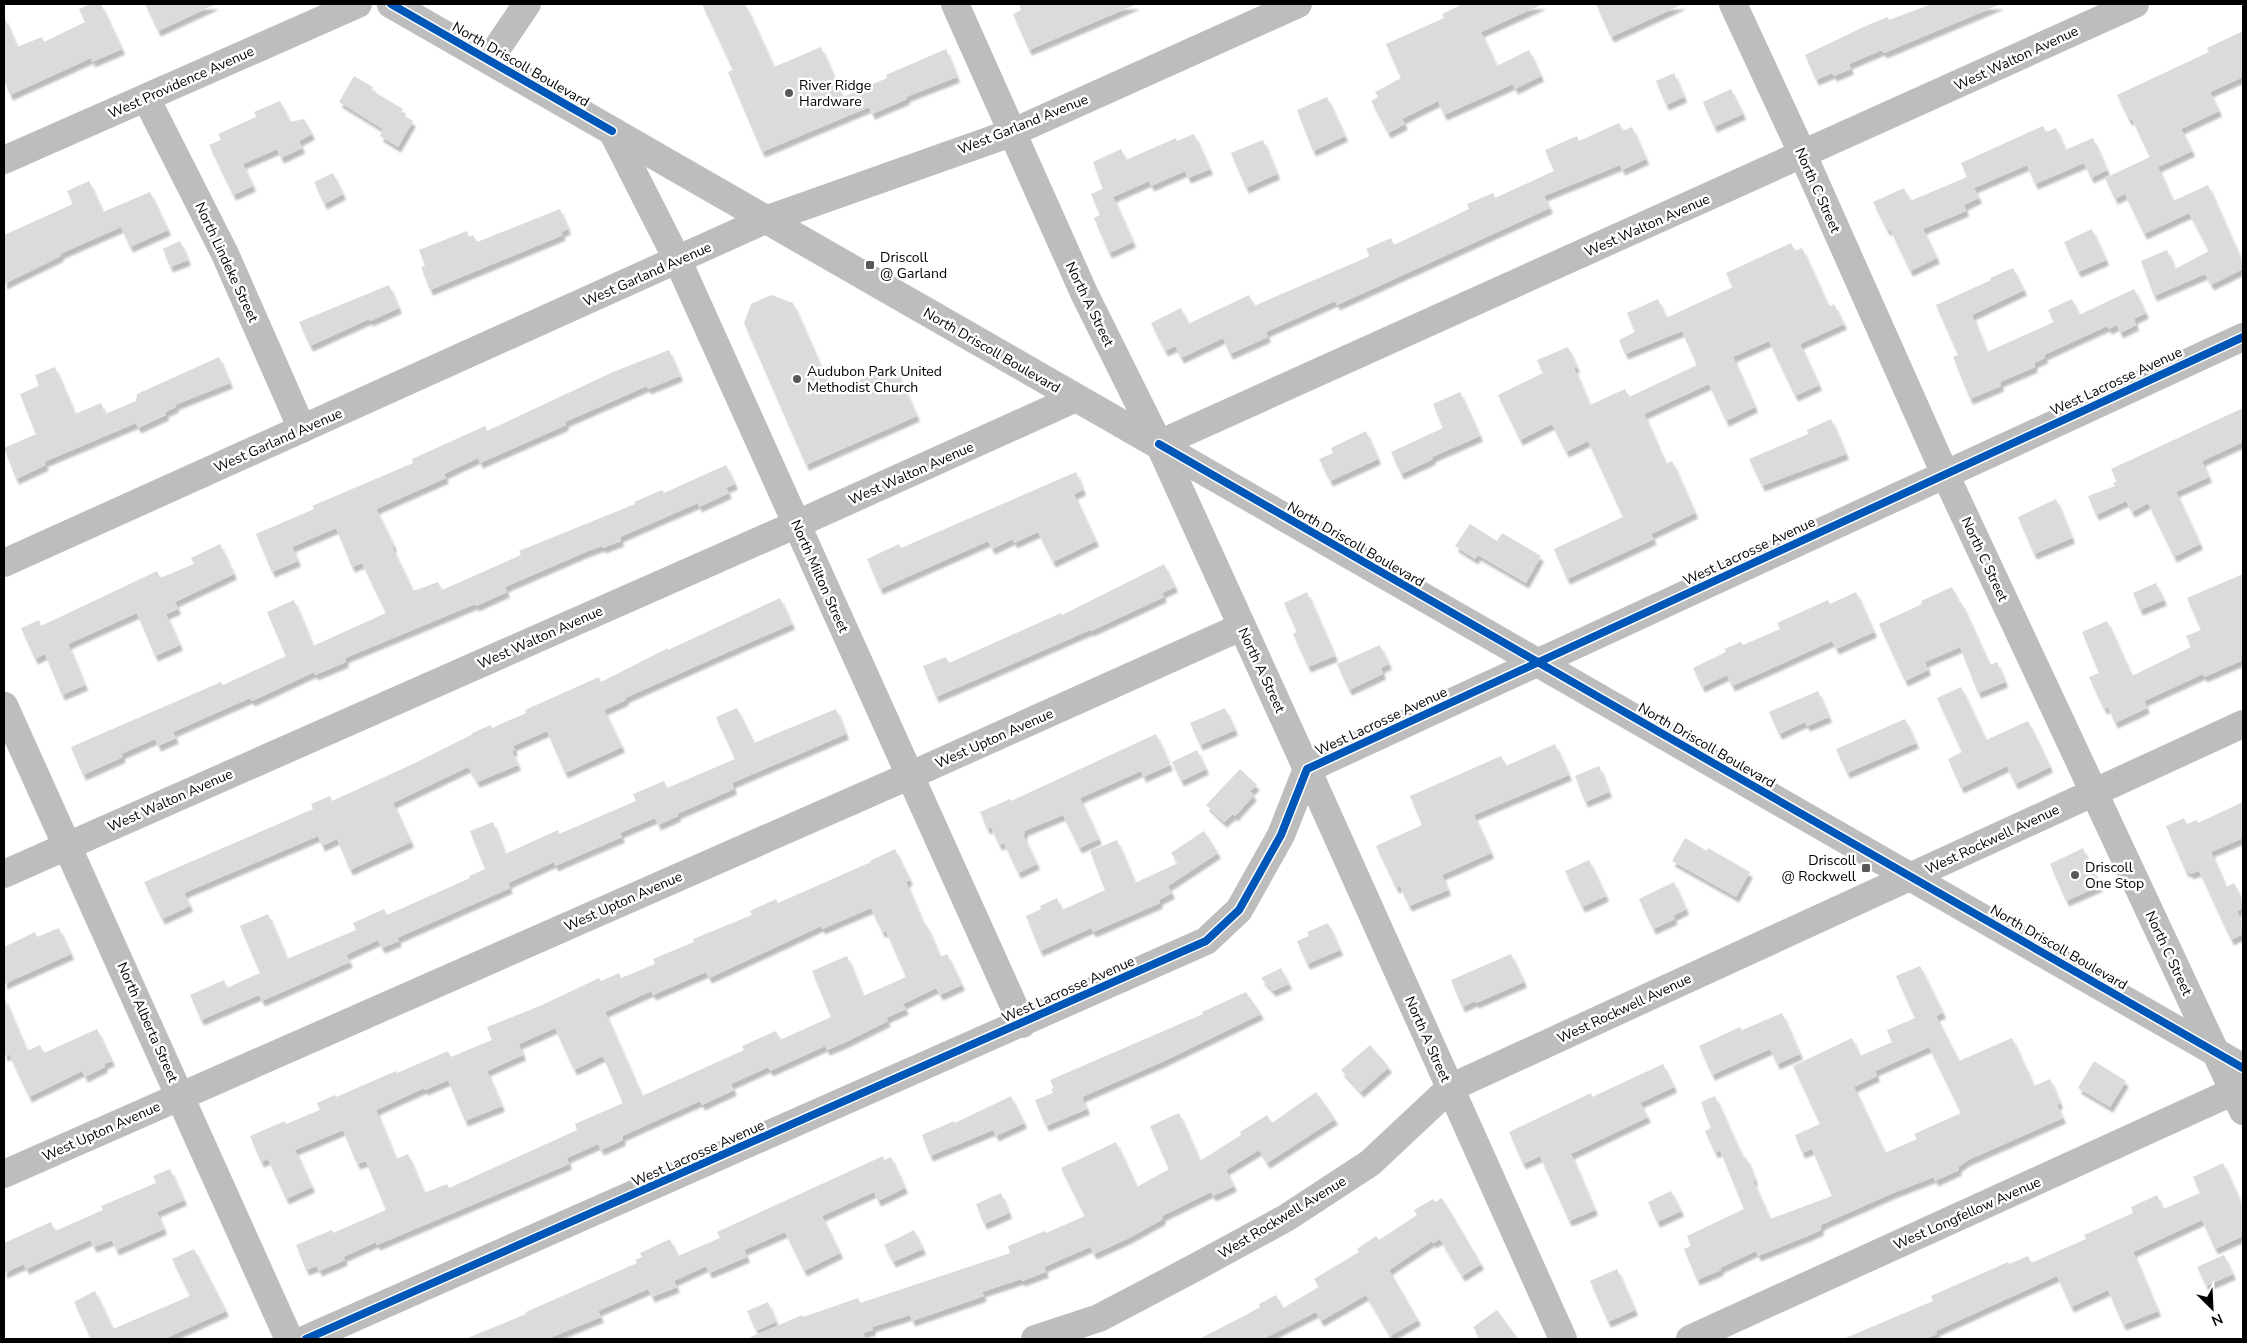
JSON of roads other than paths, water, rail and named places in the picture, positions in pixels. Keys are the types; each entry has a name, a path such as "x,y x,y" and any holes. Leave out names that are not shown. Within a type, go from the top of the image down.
{"street":[{"name":"West Providence Avenue","path":"4,160 358,4"},
{"name":"North Driscoll Boulevard","path":"391,4 765,220 1159,444 1536,663 2214,1050 2241,1089"},
{"path":"489,60 527,4"},
{"name":"North A Street","path":"955,4 1084,293 1159,444 1307,768 1563,1339"},
{"name":"West Garland Avenue","path":"4,563 678,261 765,220 1011,133 1298,4"},
{"name":"North C Street","path":"1733,4 1803,155 1944,474 2095,792 2214,1050"},
{"name":"West Walton Avenue","path":"1159,444 2135,4"},
{"name":"North Lindeke Street","path":"146,98 225,254 302,429"},
{"name":"North Milton Street","path":"612,131 678,261 1022,1024"},
{"name":"West Lacrosse Avenue","path":"306,1339 1206,941 1239,910 1281,835 1307,768 2243,337"},
{"name":"West Walton Avenue","path":"4,874 797,524 1076,398"},
{"name":"West Upton Avenue","path":"4,1174 911,775 1241,627"},
{"name":"North Alberta Street","path":"4,706 181,1095 289,1339"},
{"name":"West Rockwell Avenue","path":"1035,1339 1098,1318 1286,1218 1370,1163 1450,1088 2243,724"},
{"name":"West Longfellow Avenue","path":"1690,1339 2241,1089"}],"place":[{"name":"River Ridge Hardware","path":"789,93"},
{"name":"Driscoll @ Garland","path":"870,265"},
{"name":"Audubon Park United Methodist Church","path":"797,379"},
{"name":"Driscoll @ Rockwell","path":"1866,868"},
{"name":"Driscoll One Stop","path":"2075,875"}]}
